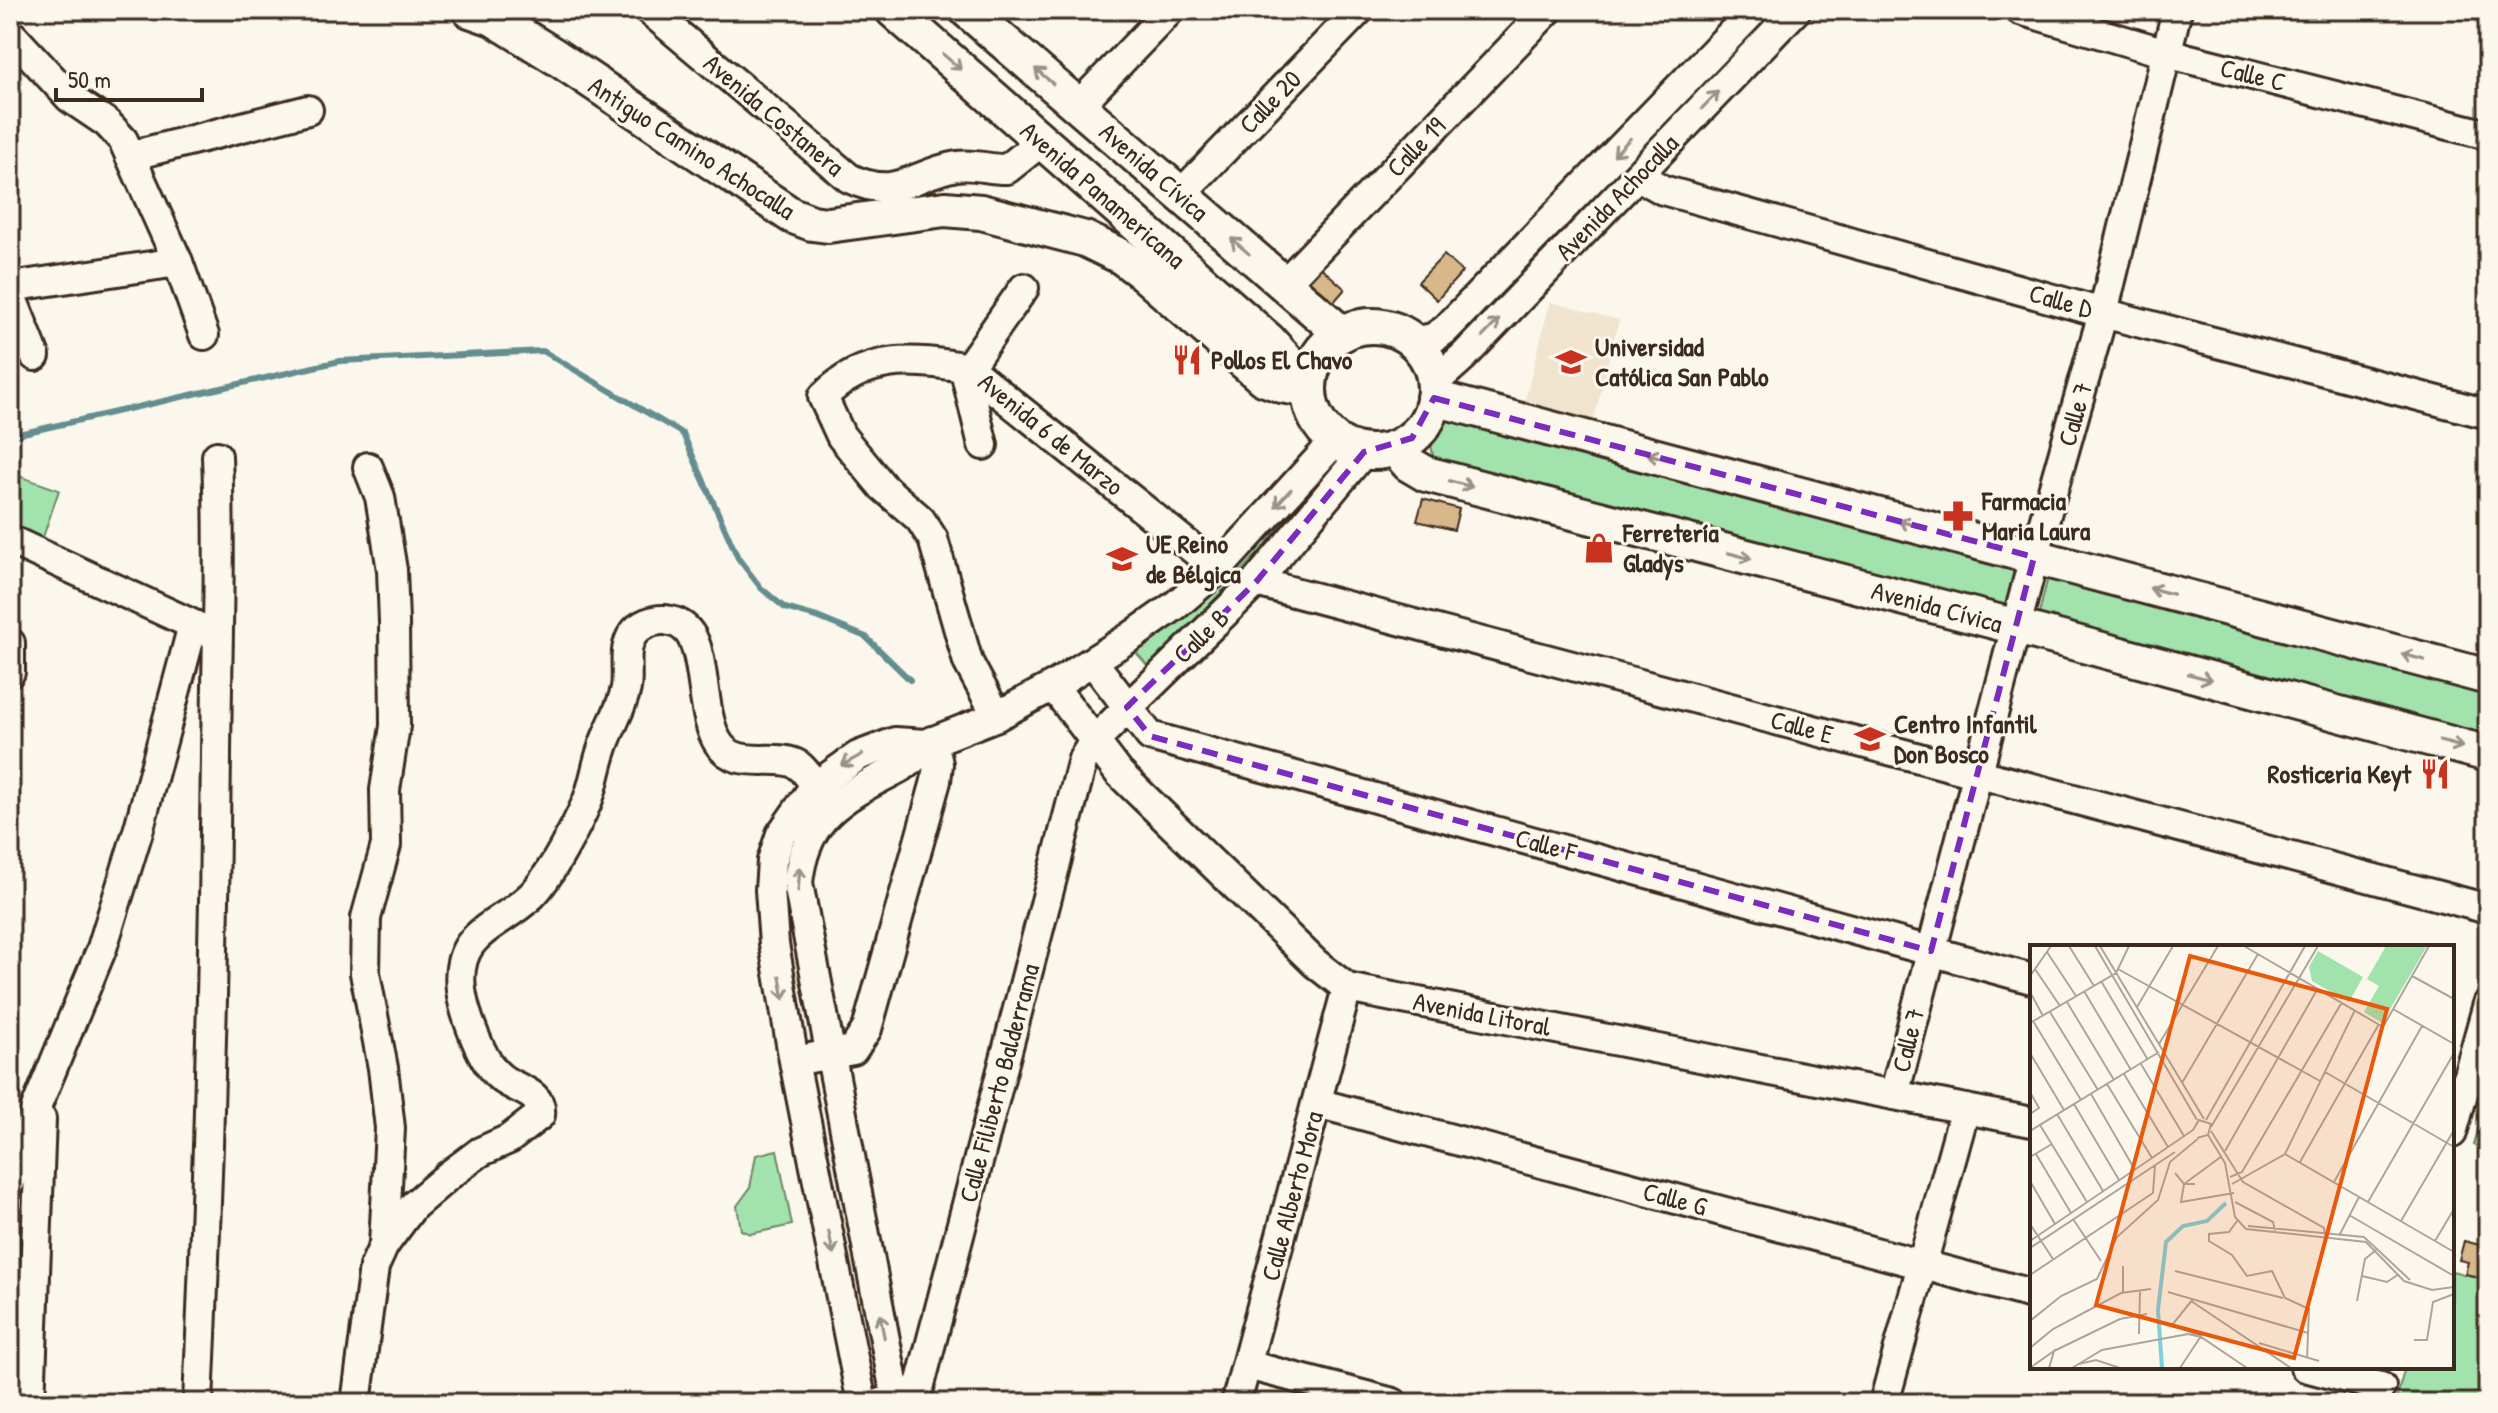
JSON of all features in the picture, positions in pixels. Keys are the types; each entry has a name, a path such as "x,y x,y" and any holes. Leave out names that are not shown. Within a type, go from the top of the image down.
{"main road":[{"name":"Antiguo Camino Achocalla","path":"470,10 493,18 556,57 791,215 828,225 945,209 981,212 1085,239 1122,257 1142,272 1263,378 1282,385 1309,387"},
{"name":"Avenida Panamericana","path":"893,10 1268,340 1309,387"},
{"name":"Avenida Cívica","path":"974,12 1342,334"},
{"path":"1361,327 1395,330 1414,342 1428,360 1434,390 1423,427 1412,438 1365,447 1323,430 1315,416 1309,387 1315,360 1342,334 1361,327"},
{"path":"1434,390 2034,557 2488,677"},
{"name":"Avenida Cívica","path":"1365,447 1426,474 2017,627 2488,754"}],"street":[{"name":"Avenida Costanera","path":"649,10 849,178 862,185 877,188 903,186 956,166 1007,169 1042,141"},
{"path":"1078,106 1170,10"},
{"name":"Calle 20","path":"1180,195 1359,10"},
{"name":"Calle 19","path":"1284,284 1548,10"},
{"name":"Avenida Achocalla","path":"1414,342 1433,338 1445,330 1754,10"},
{"name":"Avenida Achocalla","path":"1434,390 1796,10"},
{"name":"Calle C","path":"2020,10 2166,53 2488,135"},
{"name":"Calle 7","path":"1894,1095 2034,557 2103,313 2177,10"},
{"path":"10,33 70,98 107,123 123,140 178,262 204,335"},
{"path":"130,156 308,110"},
{"name":"Calle D","path":"1640,173 1663,190 2103,313 2488,414"},
{"path":"35,356 10,290 178,262"},
{"path":"983,445 967,379 968,368 1024,288"},
{"name":"Avenida 6 de Marzo","path":"997,716 968,662 933,539 920,519 883,487 841,436 823,397 838,382 857,370 915,360 968,368 1218,569"},
{"name":"Calle B","path":"824,796 858,756 895,742 930,742 997,716 1093,662 1176,605 1365,447"},
{"name":"Calle B","path":"1094,741 1256,582 1365,447"},
{"path":"198,1403 208,1175 205,630 219,533 217,456"},
{"path":"368,467 383,512 392,570 394,622 395,726 385,790 386,845 366,918 365,973 383,1068 390,1128 384,1245"},
{"path":"10,540 205,630"},
{"name":"Calle E","path":"1256,582 2488,909"},
{"path":"356,1403 374,1267 384,1245 413,1206 448,1176 480,1152 509,1139 540,1115 541,1108 535,1096 498,1076 480,1048 461,990 463,955 481,931 532,895 580,816 626,688 626,653 632,634 655,620 678,623 690,633 707,715 716,740 725,751 740,758 787,761 798,765 824,796 822,817 806,844 798,883 891,1402"},
{"path":"10,1182 38,1103 102,948 205,630"},
{"path":"10,643 10,672"},
{"name":"Calle F","path":"1093,662 1150,736 2030,978"},
{"name":"Avenida Litoral","path":"1053,686 1130,784 1315,963 1347,988 2030,1122"},
{"name":"Calle Filiberto Balderrama","path":"891,1402 910,1394 920,1385 1083,759 1094,741"},
{"path":"794,1061 853,1050 867,1029 936,781 938,764 930,742"},
{"path":"824,796 781,834 772,861 770,890 774,944 794,1061 862,1403"},
{"name":"Calle Alberto Mora","path":"1236,1403 1347,988"},
{"path":"2454,1118 2457,1096 2488,1004"},
{"path":"30,1403 41,1120 38,1103"},
{"name":"Calle G","path":"1317,1103 2030,1293"},
{"path":"1884,1403 1965,1109"},
{"path":"1247,1365 1393,1403"},
{"path":"2313,1369 2381,1386"}],"highlighted area":[{"path":"1434,398 2034,557 1931,951 1150,736 1127,707 1256,582 1364,452 1412,438"}],"shaded area":[{"name":"Universidad Católica San Pablo","path":"1550,302 1619,320 1593,423 1524,404"}],"green space":[{"path":"1458,416 2021,567 2011,612 1433,456 1431,443 1441,422"},
{"path":"10,473 59,490 41,543 10,532"},
{"path":"1312,488 1317,492 1151,666 1147,665 1133,649 1188,613"},
{"path":"2049,573 2488,691 2488,739 2038,618"},
{"path":"2488,1091 2488,1149 2474,1145"},
{"path":"777,1150 792,1225 750,1234 741,1230 737,1206 750,1188 756,1155"},
{"path":"2454,1272 2488,1280 2488,1403 2396,1401 2404,1369 2454,1369"}],"building":[{"path":"1444,255 1462,272 1437,300 1418,282"},
{"path":"1316,263 1345,289 1332,304 1301,279"},
{"path":"1423,499 1459,509 1454,530 1417,521"},
{"path":"2464,1241 2488,1247 2488,1279 2465,1274 2468,1262 2459,1260"}],"waterway":[{"path":"10,436 340,361 543,351 683,434 738,558 761,588 785,608 866,637 910,680"}],"place":[{"name":"Pollos El Chavo","path":"1187,360"},
{"name":"Universidad Católica San Pablo","path":"1571,362"},
{"name":"Farmacia Maria Laura","path":"1958,516"},
{"name":"Ferretería Gladys","path":"1599,548"},
{"name":"UE Reino de Bélgica","path":"1122,559"},
{"name":"Centro Infantil Don Bosco","path":"1870,739"},
{"name":"Rosticeria Keyt","path":"2435,774"}]}
